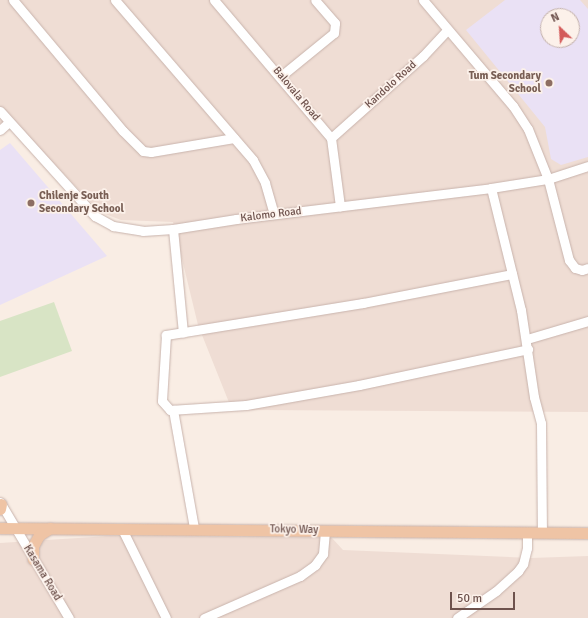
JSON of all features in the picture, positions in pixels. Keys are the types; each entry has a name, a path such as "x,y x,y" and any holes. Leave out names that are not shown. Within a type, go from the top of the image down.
{"main road":[{"name":"Tokyo Way","path":"0,528 194,528 527,533 588,532"},
{"path":"33,559 33,546 39,535 50,528"}],"street":[{"path":"13,0 130,140 143,151 151,152 234,138"},
{"path":"115,0 234,138 260,172 274,214"},
{"name":"Balovala Road","path":"214,0 281,76 331,138"},
{"path":"281,76 334,33 335,23 315,0"},
{"path":"423,0 513,106 528,129 548,178 569,260 575,268 582,270 588,268"},
{"name":"Kandolo Road","path":"331,138 424,56 447,30"},
{"name":"Kalomo Road","path":"0,111 95,216 113,226 143,231 173,229 274,214 491,188 548,178 588,166"},
{"path":"0,130 9,122"},
{"path":"331,138 340,206"},
{"path":"491,188 527,339 534,397 542,436 542,532"},
{"path":"173,229 183,332"},
{"path":"512,274 363,303 166,335 162,401 165,407 174,410 264,402 359,385 528,349"},
{"path":"527,339 588,322"},
{"path":"174,410 194,528"},
{"name":"Kasama Road","path":"0,505 69,618"},
{"path":"122,529 166,618"},
{"path":"204,618 300,576 315,565 323,554 325,531"},
{"path":"457,618 496,591 518,571 523,564 527,548 527,533"}],"shaded area":[{"path":"0,0 588,0 588,412 232,410 198,325 173,222 121,220 100,212 9,116 0,124"},
{"name":"Tum Secondary School","path":"505,0 580,0 588,9 588,157 561,165 551,159 545,127 466,30"},
{"name":"Chilenje South Secondary School","path":"10,143 107,256 0,305 0,150"},
{"path":"109,536 332,538 343,550 531,558 588,556 588,618 0,618 0,543"}],"green space":[{"path":"54,302 72,351 0,377 0,321"}],"place":[{"name":"Tum Secondary School","path":"549,83"},
{"name":"Chilenje South Secondary School","path":"31,203"}]}
